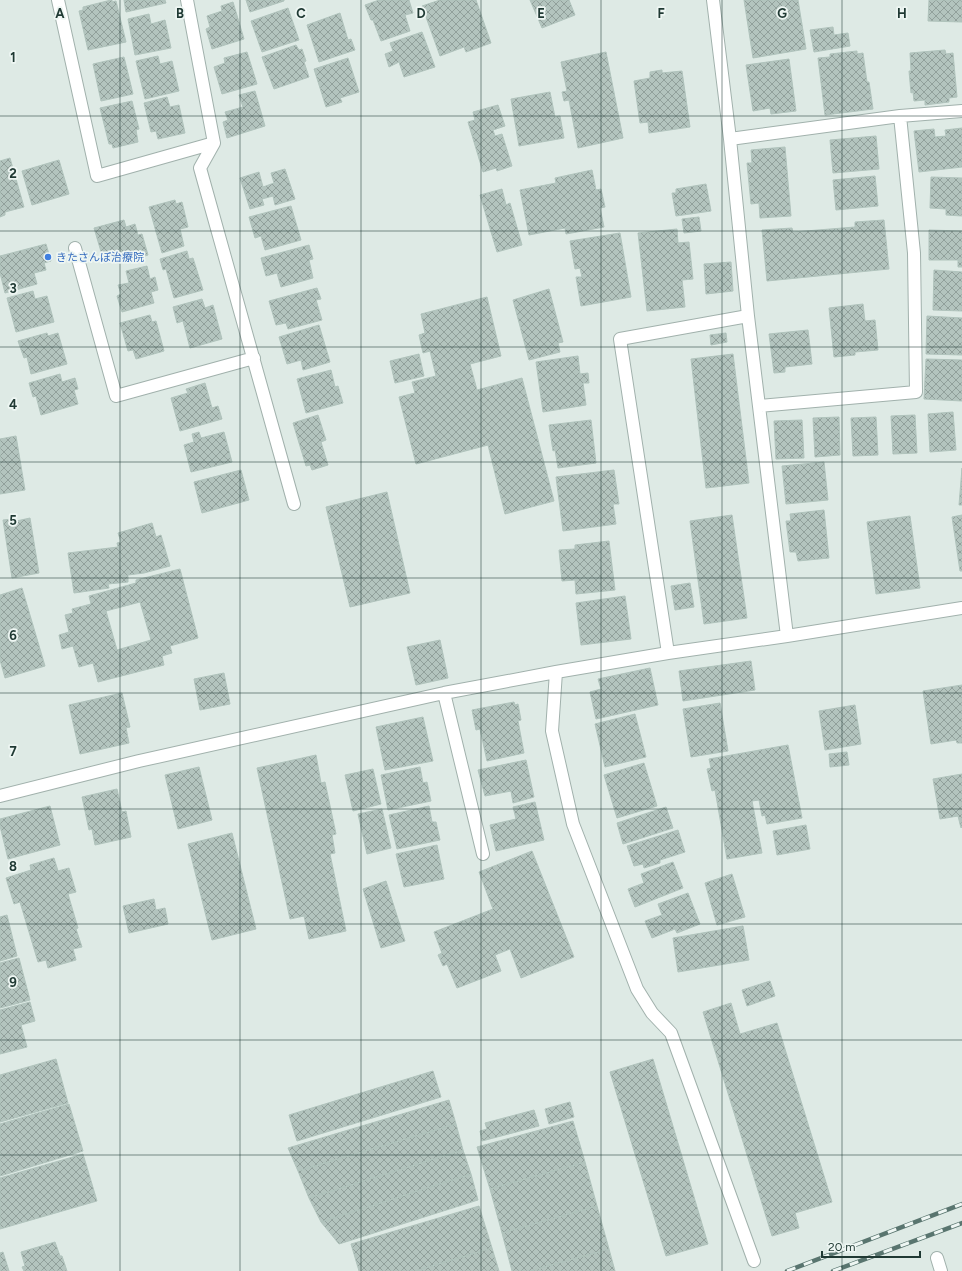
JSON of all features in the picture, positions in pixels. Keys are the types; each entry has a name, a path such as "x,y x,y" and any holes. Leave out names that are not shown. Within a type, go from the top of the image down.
{"street":[{"path":"58,0 97,176 214,143"},
{"path":"187,0 214,143 200,168 294,504"},
{"path":"713,0 730,138 748,316 787,636"},
{"path":"730,138 900,116 962,111"},
{"path":"759,406 916,392 914,253 900,116"},
{"path":"75,248 116,396 254,358"},
{"path":"668,653 620,339 748,316"},
{"path":"0,796 139,761 444,694 556,672 668,653 787,636 962,608"},
{"path":"556,672 552,731 573,824 637,989 652,1013 671,1033 754,1261"},
{"path":"444,694 483,854"},
{"path":"937,1258 941,1271"}],"building":[{"path":"112,0 112,2 116,1 126,42 88,50 79,11 83,10 83,7"},
{"path":"124,0 165,0 166,3 126,12"},
{"path":"246,0 284,0 284,1 250,12"},
{"path":"379,0 409,0 413,13 405,15 410,31 381,41 373,20 371,20 365,5"},
{"path":"440,0 476,0 491,43 466,52 464,47 440,56 422,6"},
{"path":"530,0 569,0 575,15 542,28"},
{"path":"744,0 798,0 806,49 753,58"},
{"path":"929,0 962,0 962,22 928,21"},
{"path":"233,2 244,39 212,49 206,29 210,27 207,16 222,11 221,6"},
{"path":"288,8 299,40 262,52 251,21"},
{"path":"340,13 348,40 351,39 355,50 319,62 307,25"},
{"path":"149,14 151,24 165,20 171,48 135,55 128,19"},
{"path":"833,27 834,35 848,33 850,46 814,52 810,30"},
{"path":"422,32 435,67 404,77 399,62 389,67 385,54 393,51 390,43"},
{"path":"296,45 299,50 302,49 306,61 304,62 309,77 274,89 262,57"},
{"path":"945,50 946,54 953,53 957,97 949,98 949,102 925,105 925,100 914,101 913,92 911,93 909,71 911,71 910,53"},
{"path":"857,51 857,54 863,53 873,109 825,115 818,58 830,57 830,54"},
{"path":"247,52 257,84 222,94 214,67 225,63 224,58"},
{"path":"606,52 623,138 578,148 569,100 564,101 562,92 567,91 561,62"},
{"path":"158,56 160,64 172,61 179,91 145,99 136,61"},
{"path":"124,57 133,94 101,101 93,64"},
{"path":"348,58 359,92 340,98 342,102 326,107 314,69"},
{"path":"789,59 796,111 771,114 770,108 753,111 746,65"},
{"path":"662,70 662,73 682,71 690,127 649,133 648,122 640,123 634,81 650,78 650,72"},
{"path":"255,91 265,126 227,138 223,122 228,120 225,112 243,107 239,95"},
{"path":"550,92 555,117 560,116 564,138 519,146 511,99"},
{"path":"167,97 170,107 179,105 185,133 158,139 156,131 151,132 144,103"},
{"path":"132,101 139,129 136,130 138,142 113,148 112,144 109,144 100,108"},
{"path":"498,105 505,126 493,130 495,136 502,134 512,166 497,171 496,168 483,172 468,122 475,120 473,112"},
{"path":"962,128 962,167 919,172 914,131 934,129 935,137 946,136 945,130"},
{"path":"876,136 879,169 833,173 830,140"},
{"path":"785,147 791,216 760,218 759,203 751,204 747,163 752,163 751,150"},
{"path":"10,158 24,207 5,212 5,215 0,217 0,161"},
{"path":"59,160 69,194 32,205 22,171"},
{"path":"285,169 295,199 275,205 273,196 262,199 264,205 250,209 240,178 259,172 263,187 274,183 271,173"},
{"path":"592,170 596,190 601,189 605,207 600,208 604,227 566,234 565,228 529,235 520,190 556,183 555,178"},
{"path":"875,176 878,206 836,210 833,180"},
{"path":"931,177 962,178 962,216 946,215 946,209 930,208"},
{"path":"706,184 711,211 676,216 672,193 676,193 676,189"},
{"path":"502,189 506,205 510,203 522,245 497,252 480,195"},
{"path":"175,200 176,204 182,202 188,227 180,229 184,246 162,253 149,207"},
{"path":"291,206 301,240 265,250 261,236 255,238 249,217"},
{"path":"699,217 701,231 684,233 682,219"},
{"path":"124,220 126,227 135,224 138,235 142,234 148,255 124,262 122,254 114,256 113,253 102,255 94,228"},
{"path":"884,220 889,269 767,281 762,230 792,228 793,232 855,227 855,222"},
{"path":"677,229 678,243 689,242 693,279 682,280 685,307 647,311 638,233"},
{"path":"929,230 962,231 962,267 958,267 958,260 929,260"},
{"path":"620,233 631,297 581,306 576,277 582,277 580,268 575,269 570,241"},
{"path":"46,244 51,261 44,263 46,270 34,273 37,284 5,293 0,273 0,256"},
{"path":"309,245 313,259 309,260 313,278 281,287 277,273 266,276 261,258"},
{"path":"187,251 189,259 193,258 203,290 174,298 166,269 163,270 160,259"},
{"path":"731,262 733,291 706,294 704,264"},
{"path":"147,266 150,279 155,277 158,290 151,292 154,303 122,312 117,296 121,294 118,285 129,283 126,271"},
{"path":"934,270 962,272 962,311 933,310"},
{"path":"317,288 321,299 316,300 322,320 288,329 286,323 276,325 269,301"},
{"path":"549,289 563,342 558,343 560,352 529,360 513,300"},
{"path":"33,291 35,299 47,296 54,322 16,332 7,298"},
{"path":"487,297 501,356 470,364 477,390 522,378 554,501 505,514 488,445 416,464 399,397 415,393 412,382 436,376 430,351 423,353 419,335 425,333 421,314"},
{"path":"202,299 205,308 213,305 222,339 190,348 183,321 177,323 173,307"},
{"path":"863,304 865,321 875,320 878,350 855,352 855,355 834,357 829,308"},
{"path":"150,315 152,322 156,321 164,351 136,359 133,350 128,351 120,323"},
{"path":"927,316 962,318 962,355 926,354"},
{"path":"319,325 330,362 303,370 301,360 287,364 279,337"},
{"path":"808,330 812,364 785,367 785,372 774,373 769,334"},
{"path":"47,333 48,336 58,333 67,364 31,374 27,357 24,358 18,341"},
{"path":"726,333 727,342 711,345 710,335"},
{"path":"419,354 424,376 395,383 390,361"},
{"path":"733,354 749,483 706,488 691,359"},
{"path":"578,356 580,374 588,373 589,383 583,383 586,405 543,412 536,362"},
{"path":"926,359 962,360 962,401 924,399"},
{"path":"331,370 335,387 338,386 343,403 306,413 297,379"},
{"path":"60,374 62,382 75,378 78,389 74,390 78,404 41,415 36,396 33,397 29,383"},
{"path":"205,383 212,408 218,406 222,419 180,431 171,398 188,393 186,389"},
{"path":"953,412 956,450 930,452 928,414"},
{"path":"318,415 326,440 321,442 328,465 312,470 310,465 306,466 293,423"},
{"path":"915,415 917,453 893,454 891,416"},
{"path":"839,417 840,455 815,457 813,418"},
{"path":"876,417 878,455 853,456 851,418"},
{"path":"591,420 596,463 558,468 555,450 553,451 549,425"},
{"path":"802,420 804,458 776,459 774,421"},
{"path":"199,432 201,438 224,432 232,462 191,472 184,445 194,442 192,434"},
{"path":"16,436 25,490 0,494 0,439"},
{"path":"824,462 828,500 786,504 782,466"},
{"path":"962,468 962,505 959,505"},
{"path":"241,470 249,500 202,513 194,482"},
{"path":"614,470 619,504 613,504 616,524 563,531 556,477"},
{"path":"387,492 410,593 350,607 326,507"},
{"path":"824,510 829,558 798,561 796,552 790,552 786,521 791,521 790,514"},
{"path":"732,515 747,618 704,624 690,521"},
{"path":"962,515 962,571 960,571 952,517"},
{"path":"910,516 920,588 876,594 867,522"},
{"path":"30,518 39,573 12,578 3,520 12,519 12,522"},
{"path":"152,523 156,537 161,535 170,566 144,573 128,575 128,582 108,584 109,588 74,593 68,553 118,547 117,543 121,542 118,533"},
{"path":"609,541 615,590 576,594 575,580 562,581 559,550 575,549 575,545"},
{"path":"180,569 198,638 170,646 172,653 162,656 164,665 98,682 93,663 79,667 73,646 62,649 59,635 69,632 65,615 73,613 72,609 91,604 89,596 136,583 136,580","holes":["140,602 151,640 117,650 106,611"]},
{"path":"690,583 694,607 675,610 671,586"},
{"path":"22,588 45,666 5,678 0,660 0,595"},
{"path":"625,596 631,639 581,645 576,603"},
{"path":"440,640 448,678 416,685 407,647"},
{"path":"751,661 755,690 683,701 679,671"},
{"path":"650,668 658,705 596,719 590,692 601,689 598,679"},
{"path":"224,673 230,704 200,710 194,679"},
{"path":"962,685 962,743 957,743 956,740 931,744 923,691"},
{"path":"122,693 130,727 126,728 129,743 80,754 69,705"},
{"path":"514,702 515,705 518,704 521,720 518,721 524,753 487,761 480,729 476,730 472,710"},
{"path":"720,703 728,751 691,757 683,709"},
{"path":"855,705 861,744 825,750 819,711"},
{"path":"635,714 646,757 605,767 595,724"},
{"path":"423,717 433,761 385,770 376,727"},
{"path":"788,745 802,818 767,824 765,815 762,816 759,800 752,801 762,853 727,859 715,790 712,791 707,769 711,768 709,759"},
{"path":"847,752 849,765 830,767 829,754"},
{"path":"316,755 321,783 325,782 336,834 332,835 335,853 330,854 346,931 309,939 304,916 290,919 257,768"},
{"path":"526,760 534,797 513,803 511,791 485,796 478,770"},
{"path":"644,763 657,806 617,818 604,775"},
{"path":"199,767 212,820 178,829 165,775"},
{"path":"420,767 423,783 427,782 431,801 388,810 381,775"},
{"path":"373,769 381,804 353,811 345,775"},
{"path":"962,774 961,828 958,816 940,819 933,779"},
{"path":"117,789 122,812 126,811 131,837 95,845 92,829 89,830 82,797"},
{"path":"535,802 544,840 496,851 490,825 516,819 513,807"},
{"path":"50,806 60,845 8,859 0,826 0,819"},
{"path":"429,806 432,822 436,822 440,840 397,849 389,815"},
{"path":"666,807 673,828 623,844 617,823"},
{"path":"382,809 391,848 367,854 358,814"},
{"path":"806,825 810,849 777,855 773,831"},
{"path":"678,830 685,852 660,860 660,863 644,868 643,864 634,866 627,846"},
{"path":"232,833 256,929 212,940 188,844"},
{"path":"437,845 444,879 404,887 396,854"},
{"path":"532,851 574,957 521,978 510,949 495,955 501,971 457,988 447,964 443,966 438,955 442,953 434,932 493,909 479,872"},
{"path":"54,858 58,871 69,868 76,892 68,894 78,928 76,929 82,947 73,949 76,960 48,968 46,960 38,962 20,902 14,904 6,878 31,870 30,865"},
{"path":"673,862 683,888 635,907 628,889 644,883 641,874"},
{"path":"732,874 745,917 717,925 705,883"},
{"path":"386,881 405,941 381,948 363,889"},
{"path":"688,893 700,924 677,933 675,929 652,938 645,921 662,915 658,904"},
{"path":"154,899 156,910 165,908 168,924 129,933 123,906"},
{"path":"7,915 17,956 0,961 0,917"},
{"path":"743,926 749,960 678,972 673,938"},
{"path":"19,958 30,1000 0,1008 0,963"},
{"path":"770,981 775,996 747,1006 742,990"},
{"path":"30,1002 35,1021 21,1025 27,1047 0,1054 0,1010"},
{"path":"731,1003 740,1034 777,1023 832,1202 795,1213 799,1228 772,1236 703,1012"},
{"path":"56,1059 68,1103 0,1122 0,1075"},
{"path":"653,1059 708,1244 666,1256 610,1072"},
{"path":"433,1071 441,1097 297,1141 289,1115"},
{"path":"449,1100 456,1124 298,1171 288,1148"},
{"path":"570,1102 574,1117 549,1124 545,1109"},
{"path":"69,1104 83,1151 0,1176 0,1124"},
{"path":"534,1110 539,1126 482,1141 480,1131 487,1129 485,1123"},
{"path":"573,1121 585,1162 490,1189 477,1147"},
{"path":"456,1124 463,1150 309,1198 298,1171"},
{"path":"463,1150 471,1174 321,1222 309,1198"},
{"path":"83,1154 97,1201 0,1229 0,1178"},
{"path":"585,1162 597,1206 502,1233 490,1189"},
{"path":"471,1174 478,1200 339,1244 321,1222"},
{"path":"479,1206 492,1248 415,1271 359,1271 351,1244"},
{"path":"597,1206 609,1249 530,1271 512,1271 502,1233"},
{"path":"55,1242 67,1271 24,1271 22,1267 25,1266 21,1252"},
{"path":"492,1248 499,1271 415,1271"},
{"path":"609,1249 615,1271 530,1271"},
{"path":"3,1252 9,1271 0,1271 0,1253"}],"railway":[{"path":"787,1271 962,1204"},
{"path":"833,1271 962,1223"}],"place":[{"name":"きたさんぽ治療院","path":"48,257"}]}
